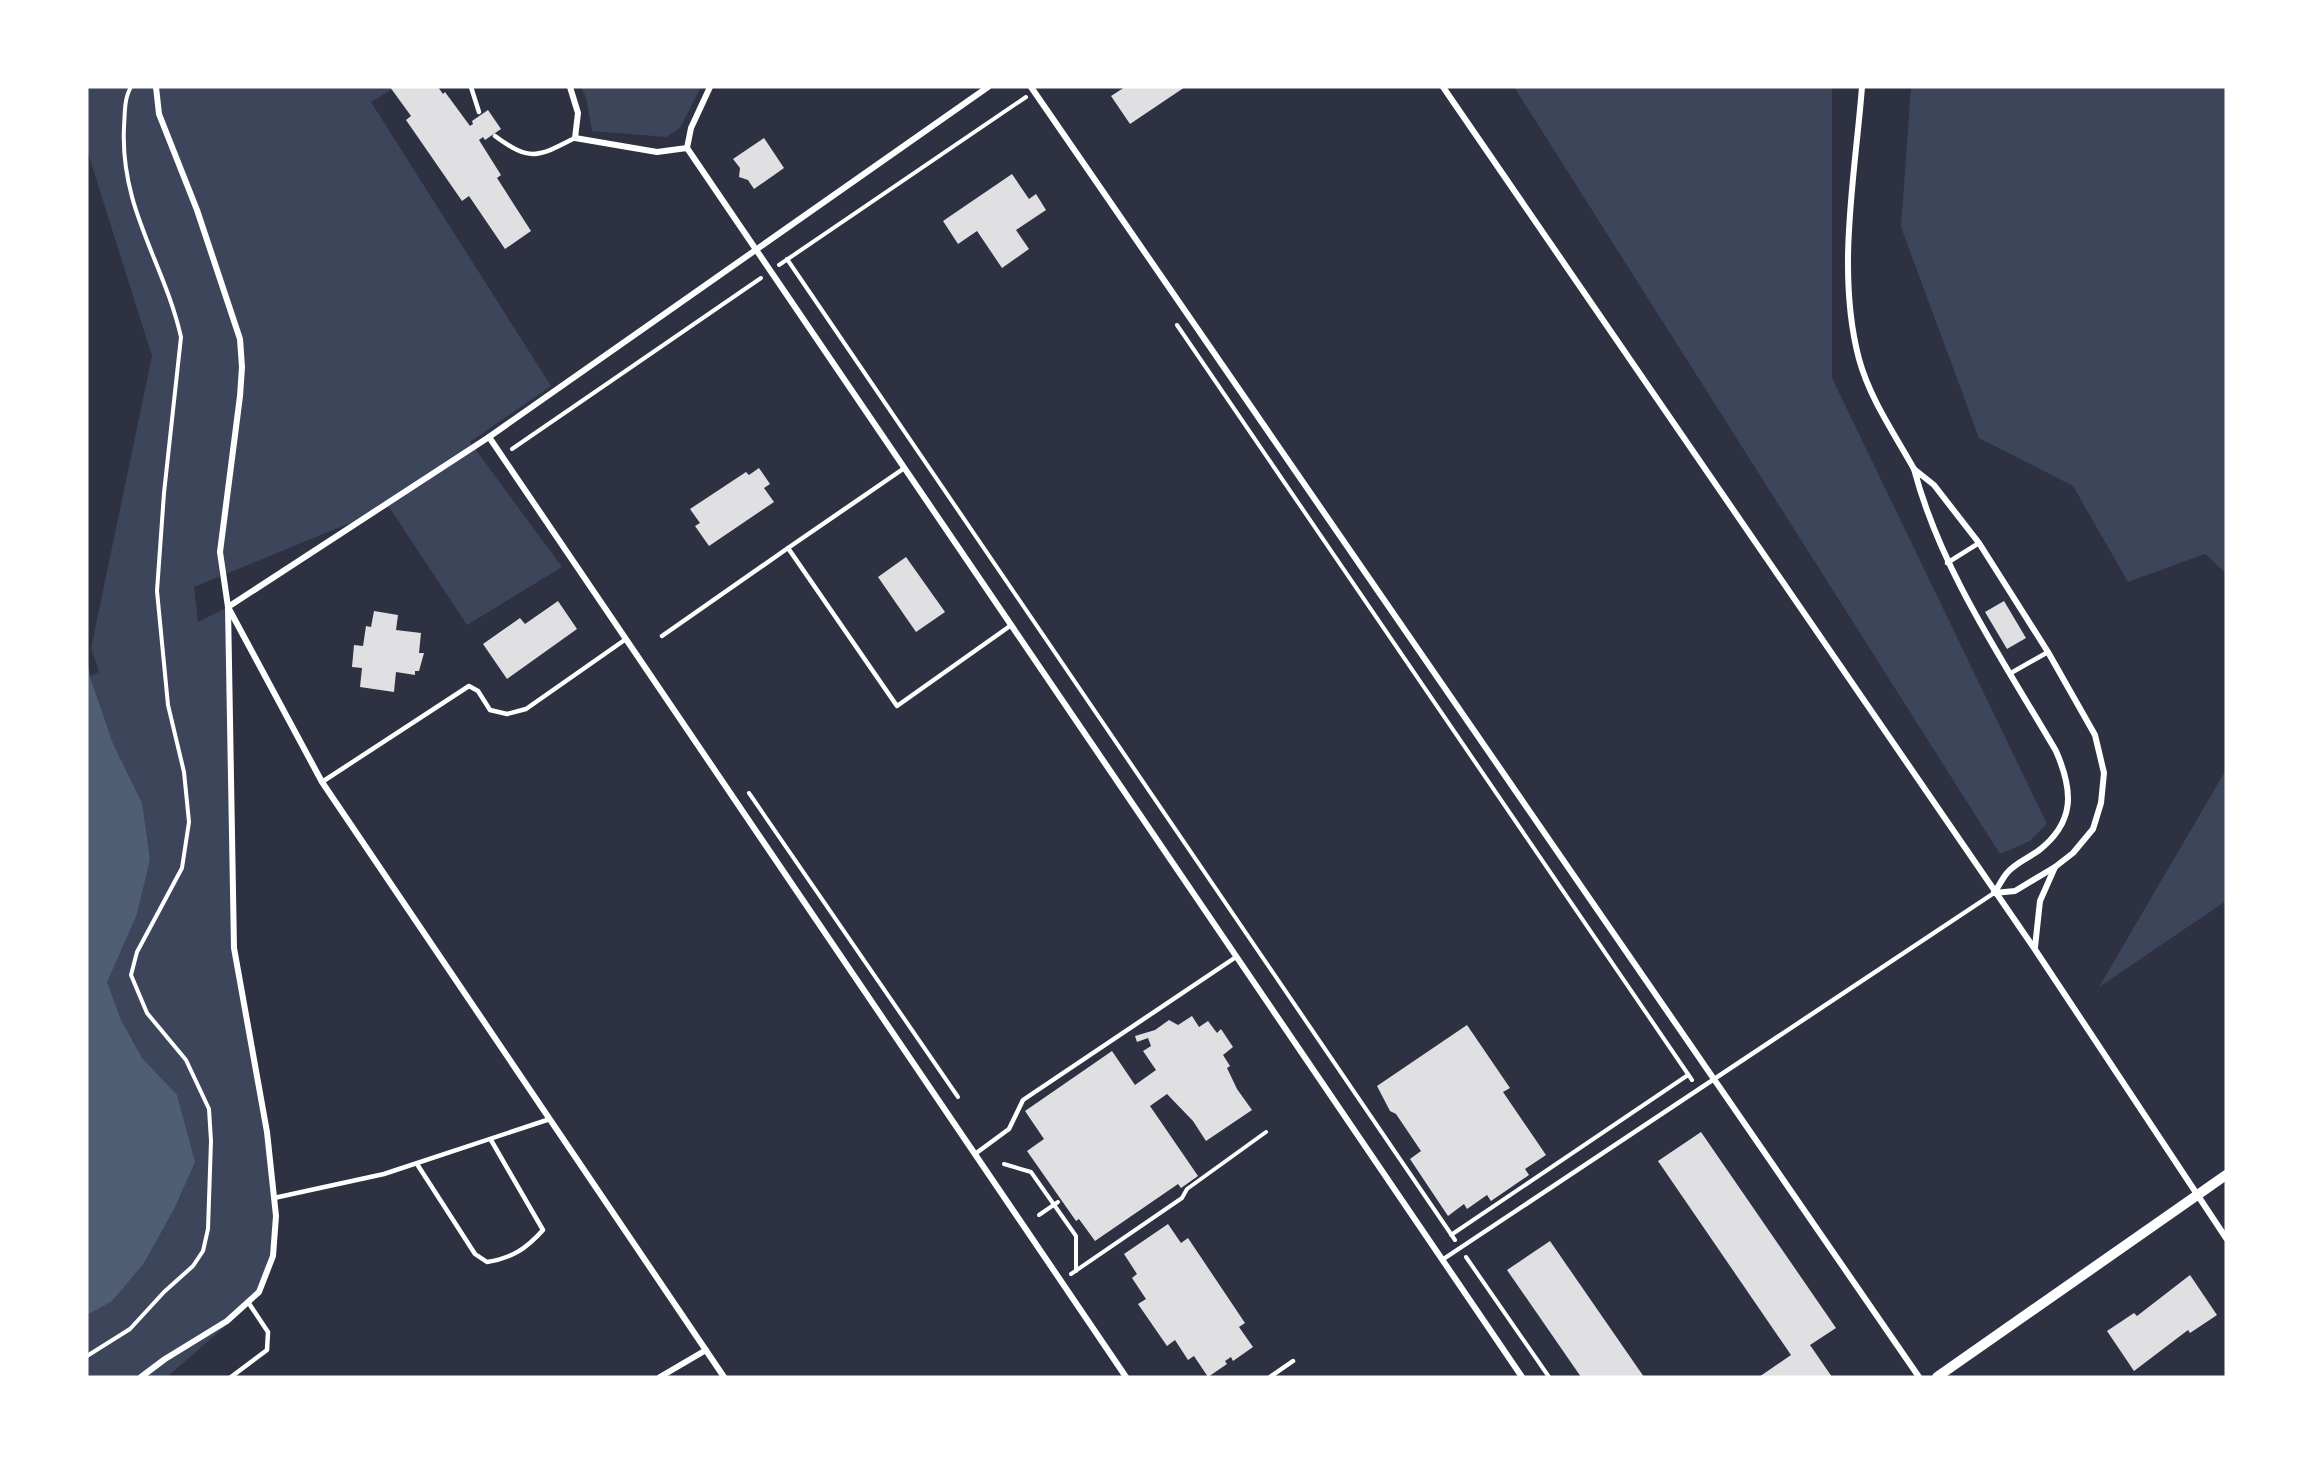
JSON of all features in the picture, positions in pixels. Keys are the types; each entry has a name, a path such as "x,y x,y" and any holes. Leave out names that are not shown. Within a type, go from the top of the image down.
{"street":[{"path":"141,1377 165,1359 227,1321 259,1292 273,1256 276,1216 267,1132 234,948 228,607 219,552 240,396 242,367 240,339 197,210 159,114 156,87"},
{"path":"570,87 578,113 575,138 657,152 687,148"},
{"path":"710,87 691,128 687,148 754,250 1522,1377"},
{"path":"228,607 489,437 988,87"},
{"path":"1031,87 1919,1377"},
{"path":"1443,87 2034,948 2226,1238"},
{"path":"1862,87 1848,256 1850,318 1860,360 1873,397 1914,469 1947,563 2056,751 2067,777 2068,798 2057,832 2042,848 2008,871 1994,892"},
{"path":"489,437 1126,1377"},
{"path":"1914,469 1934,485 1980,543 2048,652 2095,735 2104,772 2101,803 2093,829 2073,853 2055,867 2015,891 1994,892"},
{"path":"228,607 322,782 724,1377"},
{"path":"2034,948 2040,902 2055,867"},
{"path":"1937,1377 2226,1175"},
{"path":"660,1377 706,1350"}],"lane":[{"path":"471,87 479,112"},
{"path":"495,136 517,152 543,154 575,138"},
{"path":"662,636 903,469"},
{"path":"1947,563 1980,543"},
{"path":"788,548 897,706 1010,626"},
{"path":"322,782 469,686 478,691 490,710 507,714 526,710 626,639"},
{"path":"2011,673 2048,652"},
{"path":"1442,1260 1713,1077 1994,892"},
{"path":"975,1154 1009,1129 1023,1100 1236,957"},
{"path":"274,1198 384,1174 550,1119"},
{"path":"417,1164 475,1254 487,1262 507,1259 529,1246 543,1230 490,1140"},
{"path":"231,1377 267,1350 268,1332 248,1302"},
{"path":"1270,1377 1293,1361"}],"path":[{"path":"87,1356 130,1329 164,1292 193,1266 203,1251 208,1229 212,1141 209,1109 201,1089 186,1059 147,1012 131,975 137,952 182,868 189,822 184,772 168,705 157,591 164,493 181,338 176,317 133,209 127,182 123,147 125,110 131,87"},
{"path":"1022,99 1029,109"},
{"path":"787,259 1549,1377"},
{"path":"1170,316 1697,1088"},
{"path":"512,449 519,459"},
{"path":"744,787 958,1096"},
{"path":"1451,1235 1688,1075"},
{"path":"1061,1281 1182,1198 1187,1189 1266,1132"},
{"path":"1004,1164 1031,1172 1056,1203 1076,1236 1076,1271"},
{"path":"1039,1215 1056,1203"}],"shaded area":[{"path":"87,87 396,87 371,102 551,386 470,442 562,567 467,625 389,507 194,587 198,622 228,607 234,930 267,1132 276,1216 273,1256 252,1303 167,1377 87,1377 87,659 90,676 99,672 91,648 152,356 87,150"},
{"path":"581,87 701,87 680,128 666,137 592,131 586,98"},
{"path":"1514,87 1832,87 1832,378 2047,824 2030,841 2000,854"},
{"path":"1911,87 2226,87 2226,573 2205,554 2128,582 2073,486 1979,438 1901,227"},
{"path":"87,659 90,677 113,744 142,803 150,859 137,914 107,982 121,1020 142,1058 177,1095 195,1162 174,1209 144,1263 112,1301 87,1315"},
{"path":"2226,770 2226,901 2099,987"}],"building":[{"path":"390,87 438,87 443,94 445,92 470,126 473,124 472,121 488,110 501,129 485,140 483,137 479,140 501,175 497,178 531,231 505,249 469,196 462,201 406,120 411,116"},
{"path":"1125,87 1185,87 1130,124 1111,96"},
{"path":"764,138 784,168 754,189 748,180 739,177 740,168 733,159"},
{"path":"1012,174 1029,199 1036,194 1046,210 1016,230 1029,249 1002,268 977,231 958,244 943,221"},
{"path":"759,468 770,484 764,488 774,502 709,546 695,526 700,523 690,509 746,472 749,475"},
{"path":"906,557 945,612 916,632 878,577"},
{"path":"558,601 577,629 507,679 483,644 520,618 525,624"},
{"path":"2004,601 2026,638 2007,649 1985,612"},
{"path":"374,611 398,615 396,630 421,633 419,653 424,653 419,671 415,671 415,675 396,672 394,692 360,687 362,668 352,667 354,645 363,646 366,626 371,627"},
{"path":"1192,1016 1199,1027 1208,1021 1217,1033 1221,1029 1233,1047 1223,1055 1230,1066 1227,1068 1237,1089 1252,1110 1206,1141 1193,1121 1167,1094 1150,1106 1198,1176 1181,1188 1178,1184 1095,1241 1079,1219 1076,1221 1027,1151 1044,1139 1025,1111 1112,1051 1135,1085 1156,1070 1143,1051 1151,1046 1148,1038 1137,1042 1135,1036 1155,1030 1169,1020 1178,1025"},
{"path":"1467,1025 1510,1088 1503,1092 1546,1155 1525,1169 1529,1175 1491,1201 1487,1195 1467,1209 1464,1204 1448,1216 1410,1159 1421,1151 1396,1114 1390,1111 1377,1086"},
{"path":"1701,1132 1836,1328 1810,1345 1832,1377 1759,1377 1791,1355 1658,1161"},
{"path":"1168,1224 1181,1243 1188,1238 1245,1323 1239,1327 1253,1347 1233,1361 1231,1357 1225,1361 1227,1364 1208,1377 1194,1356 1188,1360 1175,1340 1167,1346 1138,1304 1146,1299 1132,1278 1137,1274 1124,1254"},
{"path":"1550,1241 1644,1377 1581,1377 1507,1270"},
{"path":"2190,1275 2217,1315 2190,1333 2188,1330 2134,1371 2107,1331 2134,1313 2137,1316"}]}
